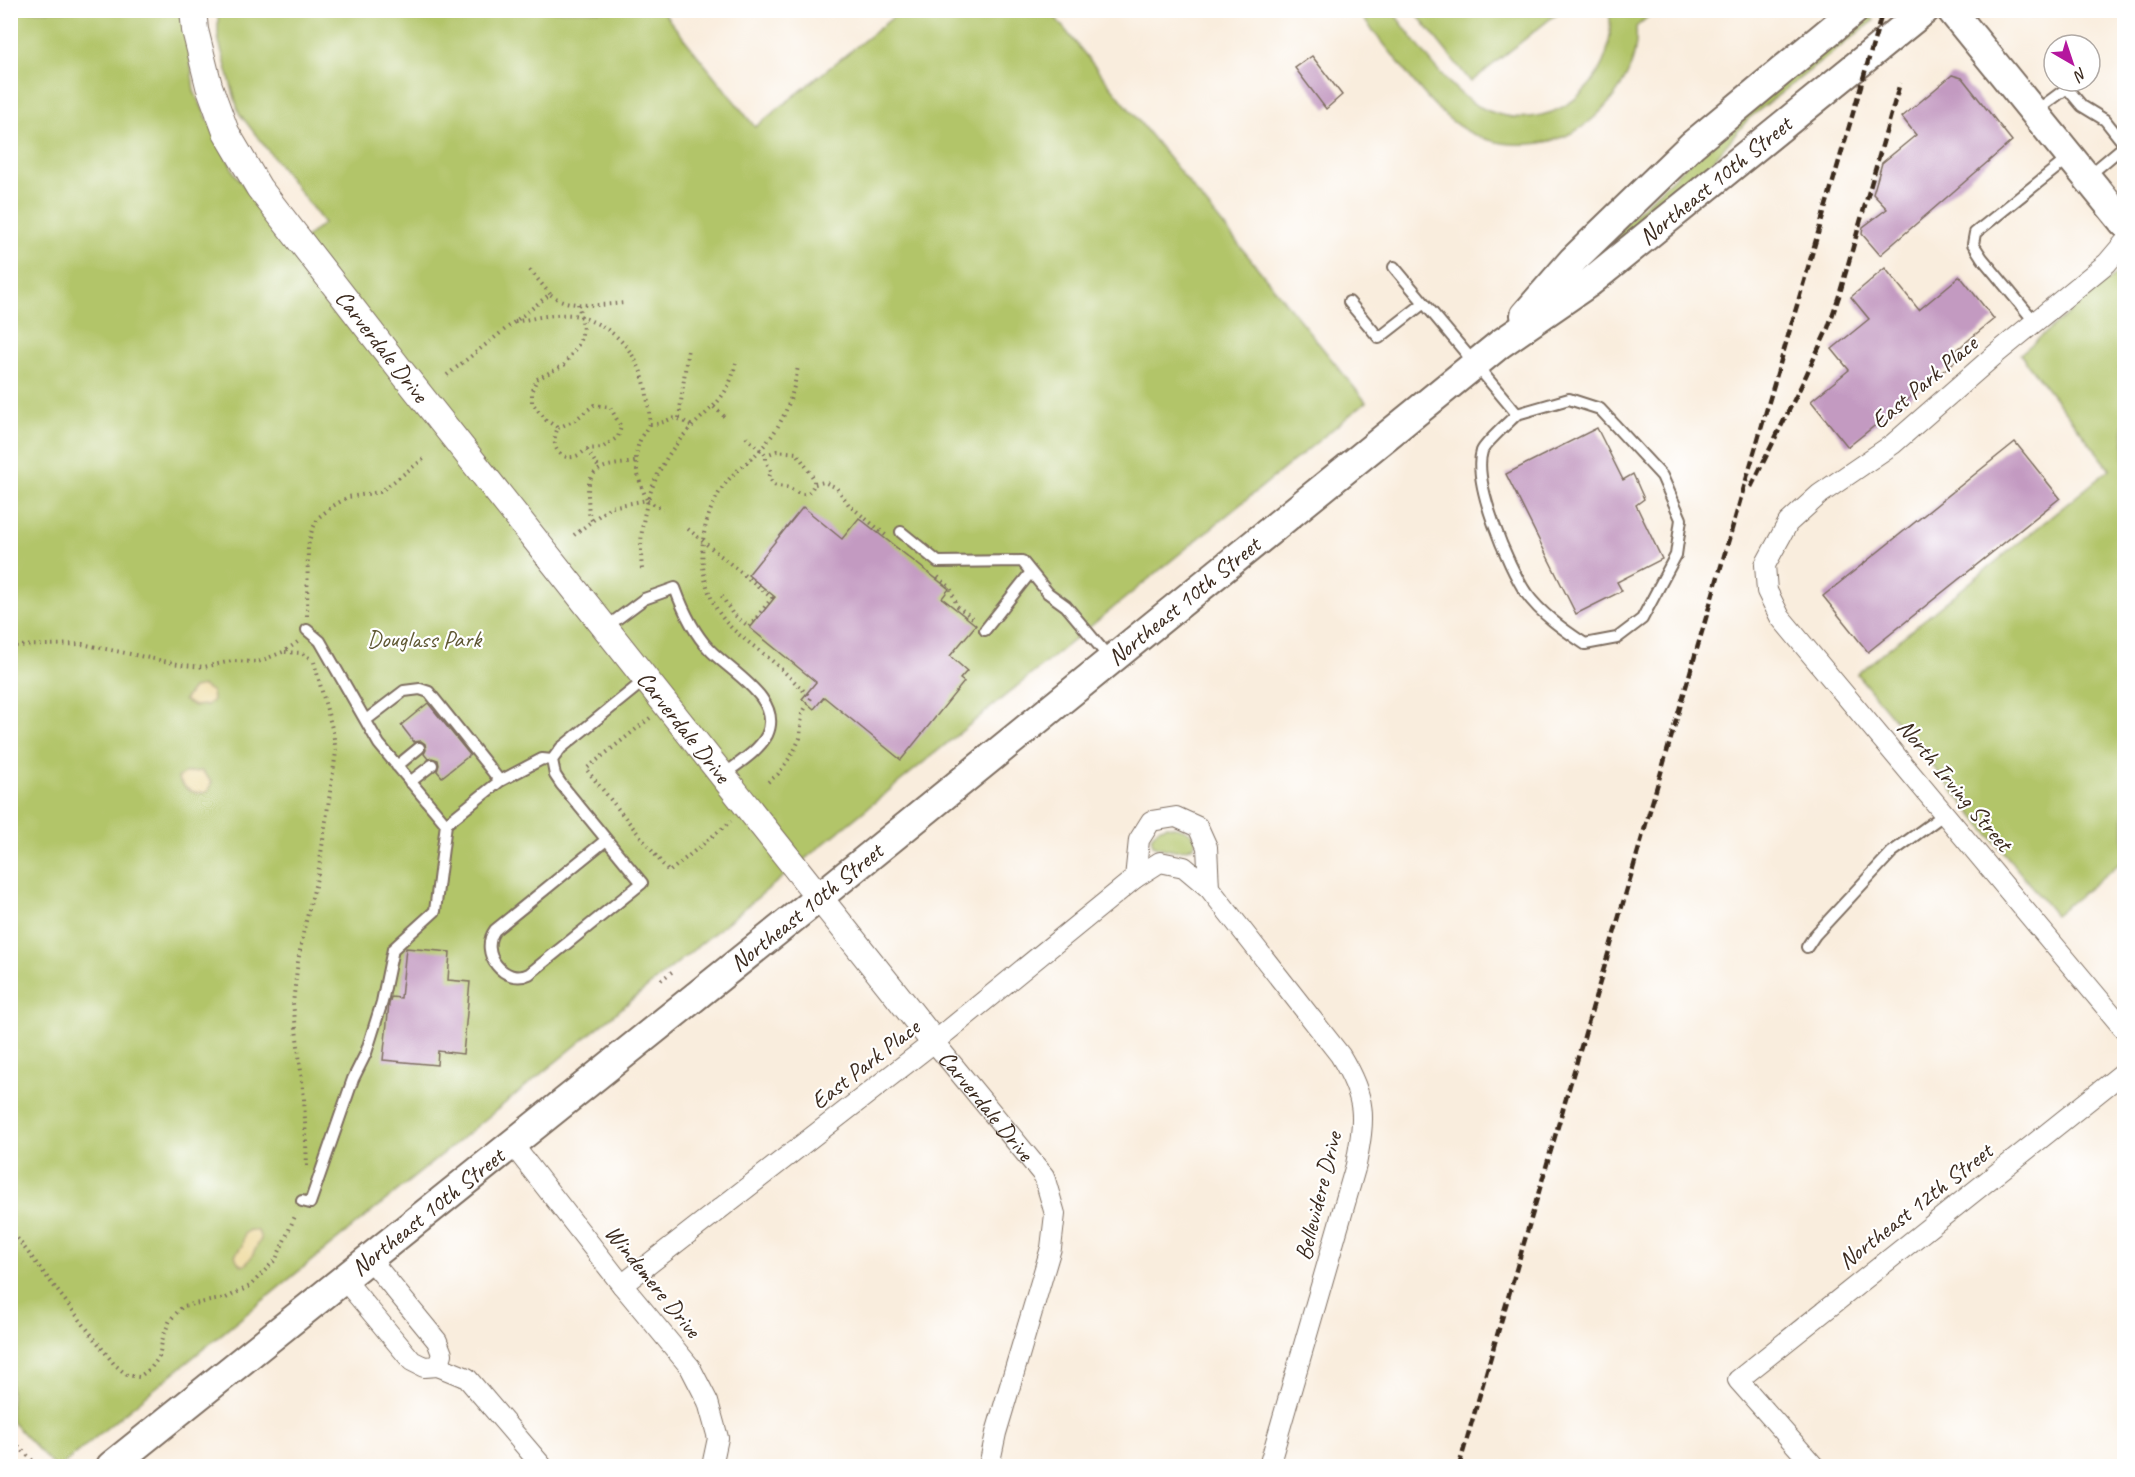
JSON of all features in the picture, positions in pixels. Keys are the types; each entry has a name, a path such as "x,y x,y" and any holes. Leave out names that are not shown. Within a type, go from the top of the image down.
{"main road":[{"name":"Northeast 10th Street","path":"1500,344 1573,260 1692,145 1855,10"},
{"name":"Northeast 10th Street","path":"111,1467 819,897 1475,364 1590,282 1925,10"},
{"path":"1951,10 2124,223"}],"street":[{"name":"Carverdale Drive","path":"193,10 195,30 209,86 226,132 259,188 722,776 1044,1176 1055,1214 1051,1248 996,1433 989,1467"},
{"name":"East Park Place","path":"1765,565 1788,523 1820,494 1893,444 2107,263 2124,243"},
{"name":"North Irving Street","path":"1765,565 1767,591 1780,617 1946,813 2124,1029"},
{"path":"1135,878 1139,840 1151,821 1176,817 1198,827 1207,847 1209,888"},
{"name":"East Park Place","path":"622,1285 934,1042 1135,878 1160,862 1184,867 1209,888"},
{"name":"Bellevidere Drive","path":"1209,888 1340,1055 1354,1078 1363,1108 1362,1133 1356,1166 1269,1467"},
{"name":"Northeast 12th Street","path":"1814,1467 1738,1380 2124,1072"},
{"name":"Windemere Drive","path":"512,1144 622,1285 690,1367 708,1402 718,1438 712,1467"},
{"path":"370,1259 437,1341 442,1354 438,1366"},
{"path":"344,1279 412,1361 424,1367 438,1366 467,1378 527,1458 542,1467"}],"lane":[{"path":"2034,113 2067,88 2082,106 2105,120 2124,145 2078,167 1975,233 1973,244 1982,258 2035,322"},
{"path":"1394,267 1517,414"},
{"path":"1349,302 1379,338 1424,303"},
{"path":"1569,399 1600,409 1662,476 1681,519 1676,555 1642,619 1617,638 1585,644 1558,626 1527,594 1499,542 1480,475 1482,449 1517,414 1569,399"},
{"path":"901,532 938,562 1022,561 1048,593 1066,606 1111,660"},
{"path":"985,630 1031,572"},
{"path":"605,628 644,599 675,588 699,637 719,659 763,699 770,718 767,735 754,750 722,776"},
{"path":"307,630 320,641 379,744 446,824"},
{"path":"606,840 495,930 488,945 490,954 506,974 516,978 529,974 642,883 561,784 555,775 552,760 561,748 645,679"},
{"path":"366,720 404,691 420,689 429,692 500,781"},
{"path":"397,765 419,748"},
{"path":"302,1201 310,1203 353,1078 366,1053 382,1002 393,949 435,911 446,824 500,781 542,759 552,760"},
{"path":"410,782 432,765"},
{"path":"1807,947 1815,935 1892,852 1946,813"}],"path":[{"path":"530,270 556,299 603,305 625,303"},
{"path":"447,375 550,294"},
{"path":"558,428 546,420 532,403 532,390 537,379 564,365 578,345 582,335 578,303"},
{"path":"515,322 561,314 580,316 612,331 629,350 641,371 650,423 636,451 638,474 647,500 663,510"},
{"path":"679,418 688,347"},
{"path":"642,569 641,531 653,483 672,450 692,426 714,407 727,390 736,363"},
{"path":"768,782 778,774 793,753 800,738 802,714 811,698 723,619 707,584 703,541 710,511 722,487 760,450 775,432 787,410 795,386 798,366"},
{"path":"594,405 610,407 621,427 618,437 602,448 586,449 574,458 562,455 555,448 554,437 558,428 574,420 594,405"},
{"path":"714,407 727,419"},
{"path":"650,423 659,424 675,417 692,426"},
{"path":"746,437 766,455"},
{"path":"586,449 599,468"},
{"path":"777,451 797,453 814,479 815,484 812,490 806,494 800,494 786,486 774,485 769,477 771,472 766,455 777,451"},
{"path":"10,1229 114,1364 127,1375 139,1377 159,1358 163,1337 170,1320 183,1306 226,1298 250,1286 276,1258 307,1185 306,1116 293,1003 304,929 318,874 336,752 307,630 308,546 312,530 319,517 333,506 348,497 380,492 426,456"},
{"path":"592,520 589,515 589,481 592,474 599,468 636,462"},
{"path":"574,535 610,507 647,500"},
{"path":"688,528 772,598 748,627 732,613 720,593"},
{"path":"10,646 82,644 183,665 204,667 232,661 258,662 285,651 301,653 313,660"},
{"path":"650,718 586,769 669,872 731,821"},
{"path":"661,980 672,971"},
{"path":"10,1438 38,1467"}],"green space":[{"name":"Douglass Park","path":"11,11 185,11 194,91 235,174 292,249 324,223 239,113 218,38 218,11 662,11 755,127 901,11 1050,11 1366,402 61,1466 54,1466 11,1421"},
{"path":"1357,11 1392,11 1443,76 1466,98 1478,106 1504,116 1529,117 1552,112 1574,100 1591,83 1603,62 1610,38 1609,11 1655,11 1636,27 1635,52 1627,76 1605,107 1589,122 1574,132 1548,142 1509,144 1473,134 1444,115 1419,88"},
{"path":"1414,11 1560,11 1471,82"},
{"path":"1867,14 1874,20 1748,119 1704,172 1593,268 1585,261 1710,143"},
{"path":"2116,274 2124,274 2124,860 2055,915 1857,674 2110,469 2020,354"},
{"path":"1167,826 1180,828 1190,833 1196,839 1194,846 1184,850 1174,850 1153,845 1151,837 1158,829"}],"sand":[{"path":"203,686 212,692 213,700 207,705 194,706 184,700 193,688"},
{"path":"202,771 212,782 208,791 198,793 190,791 178,778 185,773"},
{"path":"249,1230 258,1231 261,1239 249,1260 242,1265 238,1263 235,1255 242,1246 244,1234"}],"building":[{"path":"1312,56 1342,95 1326,109 1295,68"},
{"path":"1952,75 1962,78 2012,141 1880,255 1862,234 1863,227 1887,209 1873,194 1882,163 1916,135 1902,117"},
{"path":"1885,268 1919,310 1960,276 1994,319 1953,353 1958,359 1848,447 1811,401 1849,370 1832,349 1869,319 1851,297"},
{"path":"1597,428 1623,480 1633,474 1644,499 1636,505 1662,559 1617,582 1622,591 1576,614 1506,474"},
{"path":"2015,442 2060,498 1868,652 1823,596"},
{"path":"803,507 842,539 859,518 949,589 942,598 976,625 950,656 967,671 960,679 964,682 901,760 824,697 814,709 802,699 816,682 750,628 775,597 748,575"},
{"path":"428,703 470,755 442,777 437,771 438,760 428,759 424,754 425,744 421,741 414,742 401,725"},
{"path":"406,948 450,952 448,980 470,982 463,1054 438,1051 437,1065 383,1060 389,1004 391,997 401,998"}],"railway":[{"path":"1459,1466 1883,10"},
{"path":"1751,487 1828,328 1900,83"}]}
